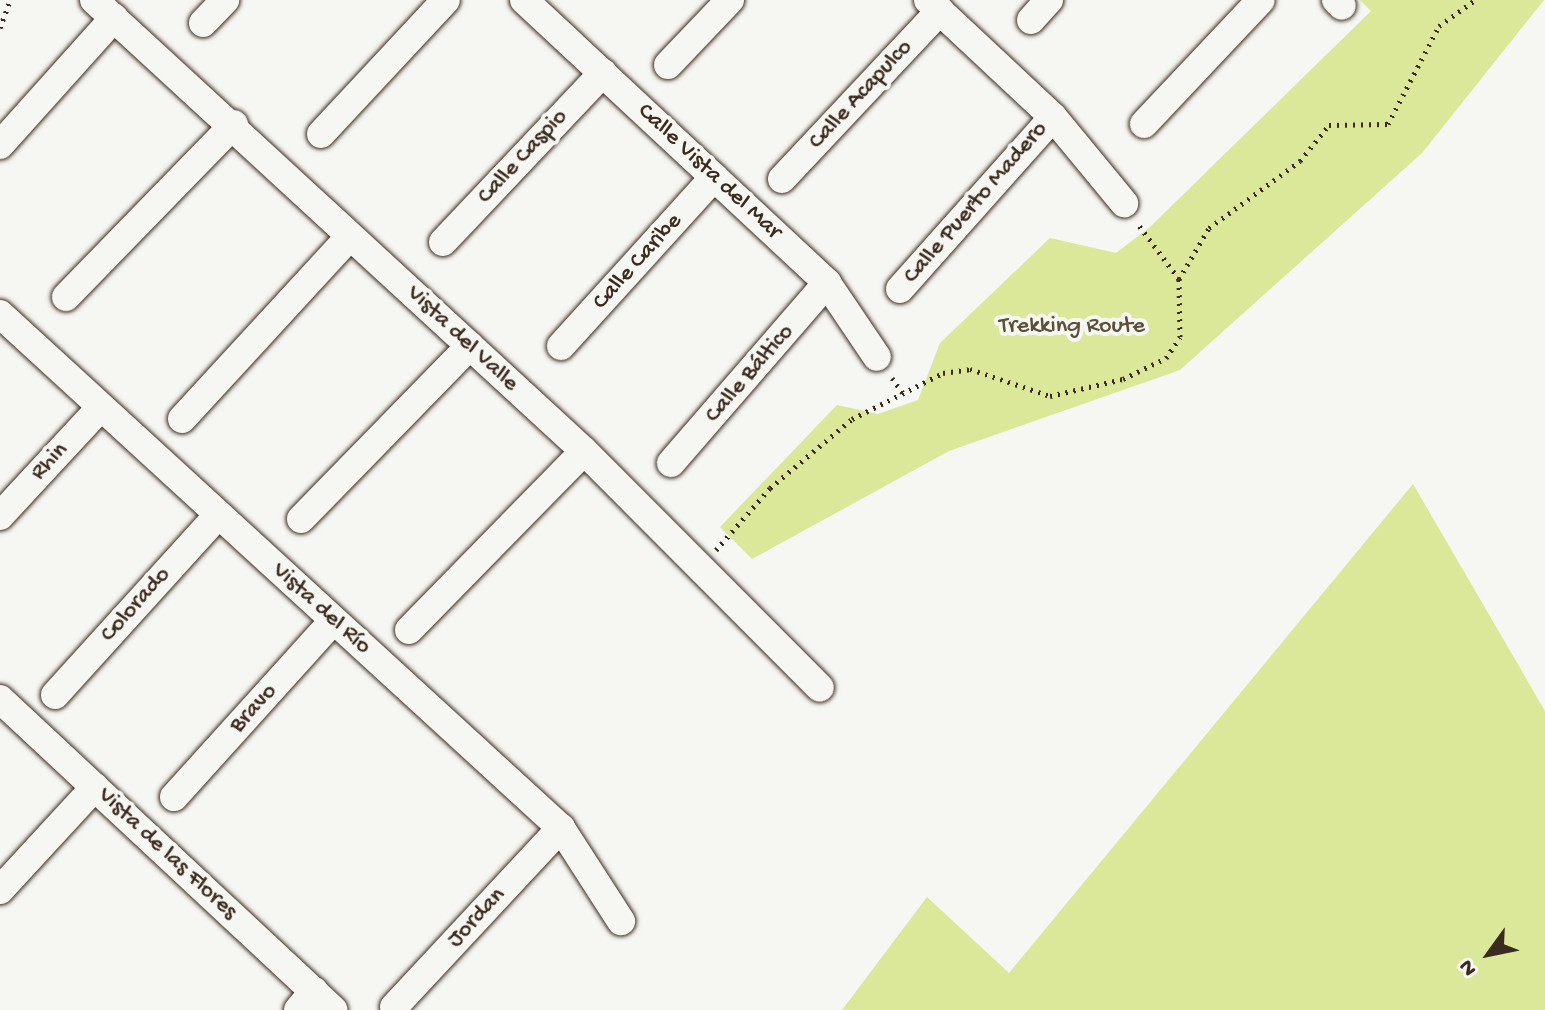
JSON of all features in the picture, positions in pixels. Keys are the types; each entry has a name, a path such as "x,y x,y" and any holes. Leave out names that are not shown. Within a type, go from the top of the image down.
{"street":[{"path":"203,23 225,0"},
{"path":"321,134 446,0"},
{"name":"Calle Vista del Mar","path":"524,0 827,283 877,357"},
{"path":"668,65 730,0"},
{"path":"1144,124 1261,0"},
{"path":"934,6 1053,117 1124,203"},
{"name":"Calle Acapulco","path":"782,179 934,6"},
{"path":"0,145 104,9"},
{"name":"Vista del Valle","path":"104,9 234,124 350,236 584,451 702,566 820,688"},
{"name":"Calle Caspio","path":"443,242 603,73"},
{"name":"Calle Puerto Madero","path":"900,289 1053,117"},
{"path":"66,297 234,124"},
{"name":"Calle Caribe","path":"561,346 714,177"},
{"path":"182,419 350,236"},
{"name":"Calle Báltico","path":"671,463 827,283"},
{"name":"Vista del Río","path":"0,314 561,828 621,921"},
{"path":"301,519 470,346"},
{"name":"Rhin","path":"0,516 100,408"},
{"path":"409,630 584,451"},
{"name":"Colorado","path":"55,695 218,515"},
{"name":"Bravo","path":"174,797 333,621"},
{"name":"Vista de las Flores","path":"0,699 95,787 315,1004"},
{"path":"0,890 95,787"},
{"name":"Jordan","path":"394,1007 561,828"}],"path":[{"path":"0,28 10,0"},
{"path":"702,566 770,488 852,419 943,373 970,369 1050,396 1123,379 1166,358 1180,337 1179,279 1209,228 1300,161 1329,125 1388,124 1439,26 1475,0"},
{"path":"1124,203 1179,279"}],"green space":[{"name":"Trekking Route","path":"1360,0 1544,0 1422,153 1180,370 949,451 752,559 720,527 837,405 878,414 918,400 940,343 1050,238 1116,253 1150,227 1371,11"},
{"path":"1413,484 1545,711 1545,1010 842,1010 927,897 1009,973"}]}
